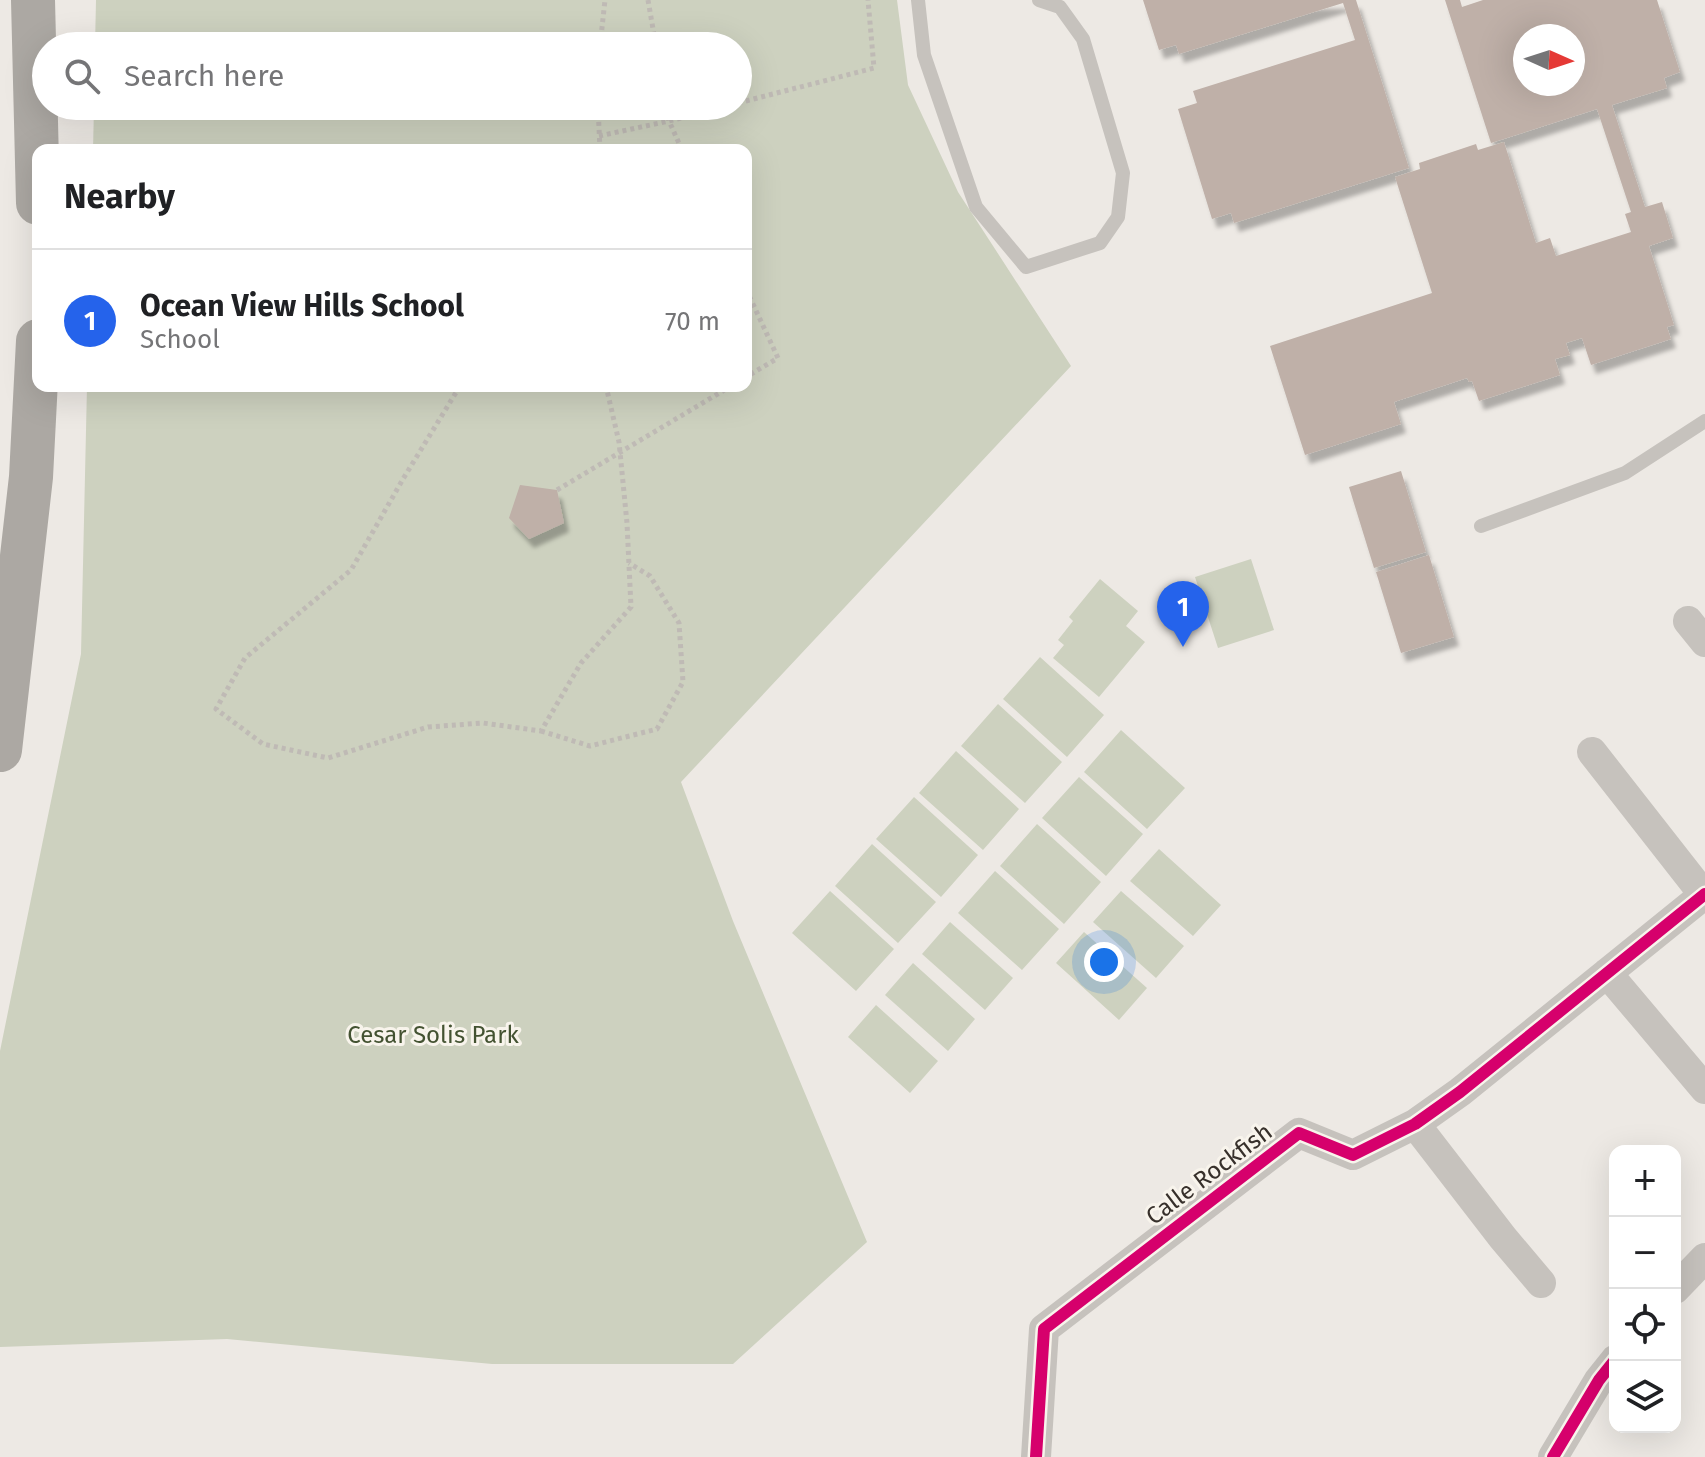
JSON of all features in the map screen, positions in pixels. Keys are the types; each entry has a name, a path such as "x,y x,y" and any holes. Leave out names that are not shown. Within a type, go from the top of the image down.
{"highway":[{"path":"33,0 34,32"},
{"path":"36,120 37,144"},
{"path":"0,750 31,477 35,392"}],"street":[{"path":"1592,752 1704,894"},
{"name":"Calle Rockfish","path":"1036,1457 1044,1329 1299,1133 1353,1155 1415,1124 1460,1092 1704,894"},
{"path":"1607,973 1705,1089"},
{"path":"1415,1124 1541,1283"},
{"path":"1681,1283 1705,1258"},
{"path":"1553,1457 1599,1380 1614,1361"}],"lane":[{"path":"918,0 924,55 976,207 1026,267 1100,243 1118,217 1123,173 1083,39 1060,7 1039,0"},
{"path":"1481,526 1625,473 1705,421"}],"path":[{"path":"602,32 605,0"},
{"path":"648,0 654,32"},
{"path":"752,99 874,68 868,0"},
{"path":"598,120 600,144"},
{"path":"599,136 673,120"},
{"path":"669,121 679,144"},
{"path":"752,302 778,358 752,373"},
{"path":"456,392 351,570 245,658 216,709 263,744 328,758 428,727 483,723 541,731 590,746 657,729 683,682 679,623 650,576 629,563"},
{"path":"541,731 581,663 631,607 620,452 607,392"},
{"path":"557,490 721,392"}],"green space":[{"name":"Cesar Solis Park","path":"96,0 897,0 908,85 958,192 1071,366 681,782 733,921 867,1242 733,1364 492,1364 227,1339 0,1347 0,1051 81,654 87,392 752,392 752,144 93,144 94,120 752,120 752,32 95,32"},
{"path":"1251,559 1274,630 1218,648 1195,577"},
{"path":"1100,579 1138,611 1126,626 1145,642 1099,697 1053,658 1064,645 1058,640 1073,621 1069,617"},
{"path":"1040,657 1104,715 1067,757 1003,699"},
{"path":"998,704 1062,762 1025,803 961,746"},
{"path":"1121,730 1185,788 1147,829 1084,772"},
{"path":"956,751 1019,809 983,850 919,793"},
{"path":"1079,777 1143,834 1106,876 1042,818"},
{"path":"914,797 978,855 941,897 876,839"},
{"path":"1037,824 1101,882 1064,924 1000,866"},
{"path":"872,844 936,902 898,943 835,886"},
{"path":"1159,849 1221,905 1193,936 1130,881"},
{"path":"995,871 1059,929 1022,970 958,913"},
{"path":"830,891 894,949 856,991 792,933"},
{"path":"1121,891 1184,946 1156,978 1093,922"},
{"path":"950,922 1013,978 985,1010 922,954"},
{"path":"1084,932 1147,988 1119,1020 1056,963"},
{"path":"913,963 975,1019 948,1051 885,995"},
{"path":"876,1005 938,1061 910,1093 848,1037"}],"building":[{"path":"1143,0 1356,0 1409,168 1234,223 1231,213 1212,219 1178,109 1197,103 1193,91 1355,40 1343,3 1179,54 1176,45 1159,50"},
{"path":"1445,0 1460,0 1462,7 1483,0 1657,0 1680,72 1664,78 1667,88 1612,105 1645,207 1662,202 1673,238 1649,246 1674,325 1667,327 1671,339 1591,365 1582,338 1566,343 1570,355 1555,359 1560,375 1479,401 1472,381 1469,382 1467,378 1394,402 1401,424 1305,455 1270,346 1432,293 1395,177 1420,169 1419,163 1476,144 1478,150 1504,142 1536,243 1550,238 1556,256 1631,232 1625,214 1631,212 1597,109 1491,143"},
{"path":"1401,471 1426,552 1374,568 1349,487"},
{"path":"520,485 557,490 564,523 529,539 509,518"},
{"path":"1429,555 1454,637 1401,653 1376,572"}],"cycle path":[{"path":"1036,1457 1044,1329 1299,1133 1353,1155 1415,1124 1460,1092 1705,894"},
{"path":"1553,1457 1599,1380 1614,1361"}],"place":[{"name":"Ocean View Hills School","path":"1183,647"}]}
